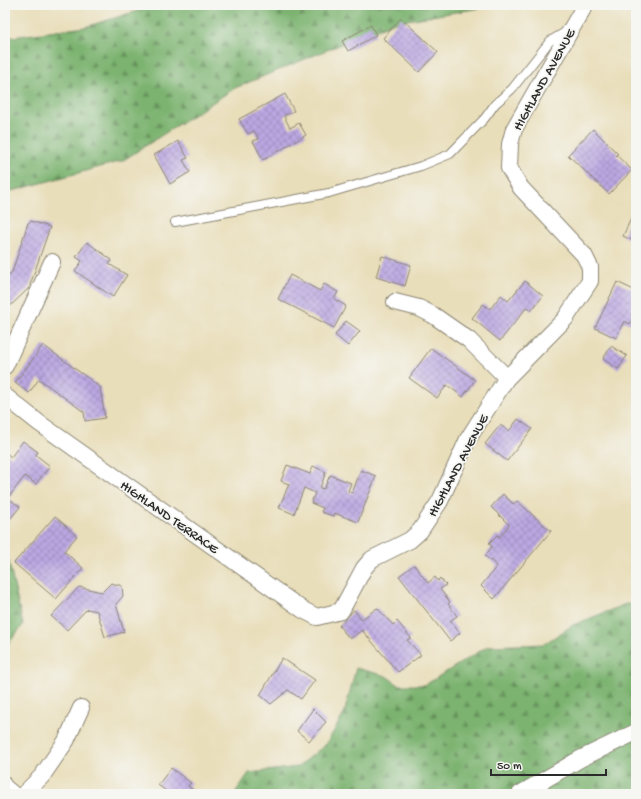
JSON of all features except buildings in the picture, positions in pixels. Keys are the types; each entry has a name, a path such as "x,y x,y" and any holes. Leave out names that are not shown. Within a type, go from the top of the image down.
{"street":[{"name":"HIGHLAND AVENUE","path":"341,612 364,568 372,559 410,540 420,531 440,501 468,439 506,379 565,319 590,281 590,267 584,255 521,188 509,168 510,144 514,129 585,5"},
{"path":"5,366 52,262"},
{"path":"395,302 419,308 433,315 469,340 504,375 506,379"},
{"name":"HIGHLAND TERRACE","path":"5,396 39,423 303,610 317,617 341,612"},
{"path":"24,794 42,776 66,742 81,708"},
{"path":"520,794 580,759 636,732"}],"lane":[{"path":"176,222 329,193 421,166 450,154 486,118 495,104 512,89 550,41 571,28"},
{"path":"5,780 7,784 19,794"}],"green space":[{"path":"157,5 499,5 395,22 235,88 122,161 5,193 5,38 85,27"},
{"path":"5,545 23,625 5,648"},
{"path":"626,604 636,604 636,794 234,794 249,773 298,767 326,744 344,714 356,668 386,676 399,685 425,685 488,646 544,644 573,625"}]}
